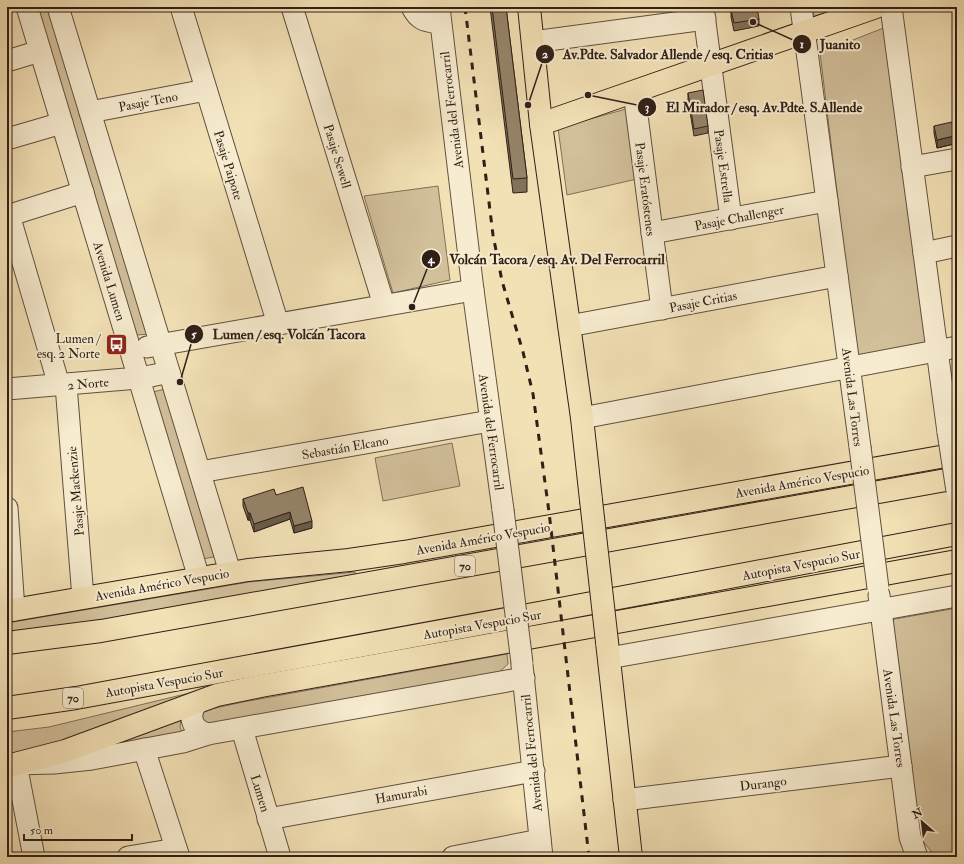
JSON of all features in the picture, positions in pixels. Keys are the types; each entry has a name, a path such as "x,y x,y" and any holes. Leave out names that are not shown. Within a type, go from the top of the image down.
{"main road":[{"path":"529,7 541,124 582,418 631,857"},
{"path":"541,124 876,7"},
{"name":"Avenida Américo Vespucio","path":"11,610 230,572 264,567 348,560 397,553 957,454"},
{"name":"70","path":"7,643 101,631 957,478"},
{"name":"Autopista Vespucio Sur","path":"7,708 76,698 957,534"},
{"path":"12,765 99,740 217,696 269,685 957,561"}],"street":[{"name":"Avenida Lumen","path":"27,7 199,578"},
{"path":"58,7 230,572"},
{"name":"Pasaje Paipote","path":"181,7 278,324"},
{"name":"Pasaje Sewell","path":"292,7 384,305"},
{"path":"412,7 420,18 424,20 439,15"},
{"name":"Avenida Las Torres","path":"801,7 910,837 917,857"},
{"path":"891,7 957,491"},
{"path":"533,42 704,13"},
{"name":"Pasaje Estrella","path":"704,13 731,219"},
{"name":"Avenida del Ferrocarril","path":"439,15 473,290 523,670 541,848"},
{"path":"7,61 40,51"},
{"name":"Pasaje Teno","path":"90,112 206,90"},
{"name":"Pasaje Eratóstenes","path":"634,92 662,309"},
{"path":"7,139 62,123"},
{"path":"912,167 957,159"},
{"path":"8,215 83,192"},
{"name":"Pasaje Challenger","path":"652,233 827,200"},
{"name":"Pasaje Mackenzie","path":"8,215 62,385 83,598"},
{"path":"924,253 957,246"},
{"name":"Pasaje Critias","path":"569,326 837,276"},
{"path":"131,349 473,290"},
{"path":"582,418 957,347"},
{"name":"2 Norte","path":"7,390 139,378 156,376 169,372"},
{"name":"Sebastián Elcano","path":"200,472 490,421"},
{"path":"7,508 11,610"},
{"path":"608,650 957,596"},
{"path":"34,857 12,765 73,762 183,742 208,734 242,729 523,670"},
{"path":"198,702 192,711 192,721 198,730 208,734"},
{"name":"Lumen","path":"242,729 280,857"},
{"path":"128,857 177,853 144,749"},
{"name":"Durango","path":"624,800 901,766"},
{"name":"Hamurabi","path":"268,819 534,771"},
{"path":"453,857 541,848"}],"shaded area":[{"path":"35,7 47,7 151,334 136,335"},
{"path":"813,7 846,7 814,17"},
{"path":"886,27 926,342 857,356 820,53"},
{"path":"626,109 637,179 567,195 558,128"},
{"path":"438,186 450,280 393,293 364,196"},
{"path":"165,389 218,556 203,559 153,392"},
{"path":"452,443 460,486 383,501 375,458"},
{"path":"355,572 356,577 7,636 7,623 249,582"},
{"path":"957,608 957,857 936,857 921,839 889,620"},
{"path":"507,654 508,664 497,674 203,725 201,711"},
{"path":"210,688 147,715 7,758 7,732 49,727"},
{"path":"181,718 180,727 183,734 101,749"}],"building":[{"path":"492,7 506,7 527,178 513,179"},
{"path":"757,7 759,19 734,23 731,10"},
{"path":"703,90 708,126 694,129 688,93"},
{"path":"952,122 954,136 937,140 934,126"},
{"path":"303,487 312,521 294,526 290,512 254,524 243,499 274,489 276,495"}],"railway":[{"path":"465,7 493,235 502,281 523,352 533,394 549,512 589,857"}],"place":[{"name":"Juanito","path":"753,22"},
{"name":"El Mirador / esq. Av.Pdte. S.Allende","path":"588,95"},
{"name":"Av.Pdte. Salvador Allende / esq. Critias","path":"528,105"},
{"name":"Volcán Tacora / esq. Av. Del Ferrocarril","path":"412,307"},
{"name":"Lumen / esq. 2 Norte","path":"116,345"},
{"name":"Lumen / esq. Volcán Tacora","path":"180,382"}]}
